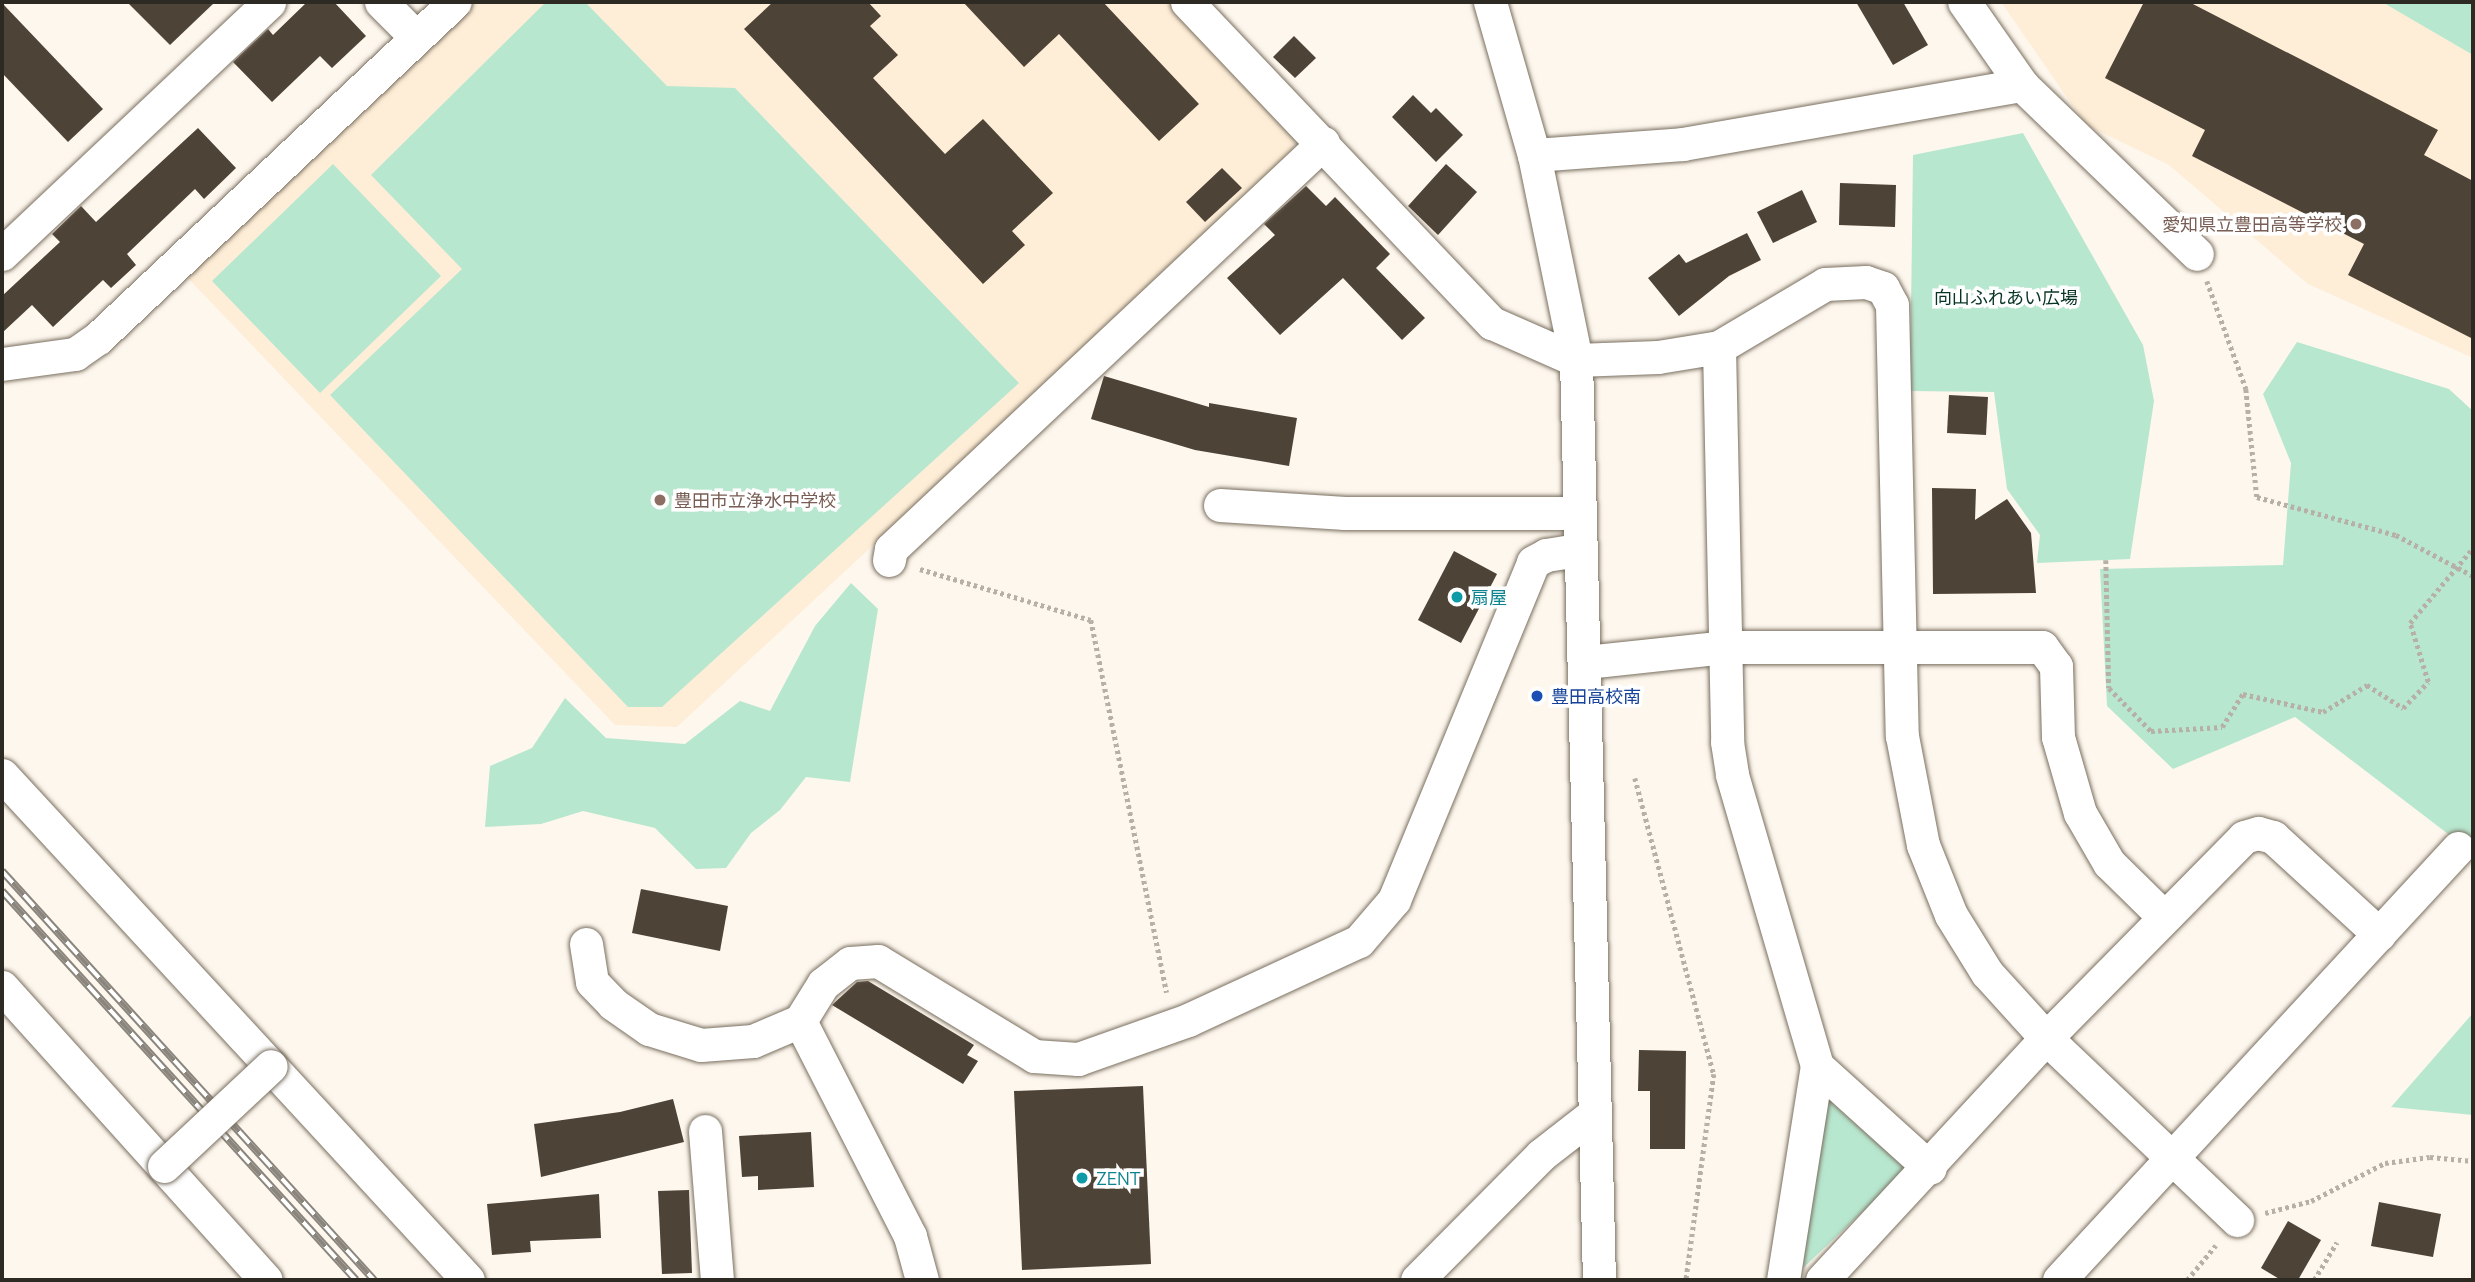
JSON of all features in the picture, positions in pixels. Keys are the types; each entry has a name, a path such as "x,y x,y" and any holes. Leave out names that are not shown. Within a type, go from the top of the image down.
{"street":[{"path":"2,254 269,2"},
{"path":"381,2 416,37"},
{"path":"2,364 75,354 97,338 454,2"},
{"path":"1187,2 1492,323 1576,360 1658,357 1719,347 1825,284 1866,282 1883,288 1888,297 1899,645 1906,775 1923,845 1951,915 1973,951 2046,1038 2237,1220"},
{"path":"1490,2 1534,155 1576,360 1579,550 1586,662 1599,1280"},
{"path":"1964,2 2022,85 2197,254"},
{"path":"1534,155 1683,144 2022,85"},
{"path":"889,560 891,549 1322,143"},
{"path":"1719,347 1727,742 1732,775 1816,1066 1783,1280"},
{"path":"1220,505 1345,513 1580,513"},
{"path":"586,944 592,982 613,1004 649,1029 701,1045 753,1041 800,1021 808,1002 850,963 878,961 1034,1056 1079,1059 1174,1023 1359,941 1394,900 1533,562 1546,555 1579,550"},
{"path":"1586,662 1727,647 2034,643 2048,652 2056,666 2058,737 2080,813 2109,863 2164,917"},
{"path":"2,775 468,1280"},
{"path":"1822,1280 1930,1168 2046,1038 2239,841 2265,833 2379,934"},
{"path":"2059,1280 2173,1161 2458,848"},
{"path":"2,987 266,1280"},
{"path":"800,1021 910,1236 922,1280"},
{"path":"164,1166 271,1066"},
{"path":"1816,1066 1930,1168"},
{"path":"1417,1280 1541,1155 1595,1113"},
{"path":"705,1131 717,1280"}],"path":[{"path":"2197,254 2246,389 2257,497 2396,535 2473,576"},
{"path":"2106,560 2109,688 2151,731 2222,726 2243,694 2323,712 2367,685 2403,708 2428,682 2410,624 2473,548"},
{"path":"889,560 1091,620 1174,1023"},
{"path":"1635,778 1714,1074 1686,1280"},
{"path":"2187,1280 2237,1220 2311,1201 2385,1163 2430,1157 2473,1161"},
{"path":"2314,1280 2337,1242"}],"shaded area":[{"name":"豊田市立浄水中学校","path":"470,2 1169,2 1294,128 1294,155 677,727 615,725 184,274"},
{"name":"愛知県立豊田高等学校","path":"2001,2 2473,2 2473,358 2308,284 2169,165 2086,125"}],"green space":[{"path":"546,2 585,2 667,86 735,88 1019,383 662,707 628,707 330,395 462,269 371,175"},
{"path":"2382,2 2473,2 2473,55"},
{"name":"向山ふれあい広場","path":"2023,133 2143,345 2154,401 2130,559 2037,563 2040,535 2007,489 1994,392 1910,391 1913,155"},
{"path":"333,164 441,276 320,393 212,281"},
{"path":"2297,342 2449,389 2473,411 2473,853 2295,717 2173,769 2107,706 2100,569 2283,565 2291,463 2263,394"},
{"path":"851,583 878,609 850,782 806,777 780,810 751,833 726,868 696,869 655,828 583,811 541,824 485,827 490,766 532,748 565,698 606,738 685,744 740,701 770,711 815,626"},
{"path":"2473,1013 2473,1115 2391,1107"},
{"path":"1823,1095 1907,1170 1803,1268"}],"building":[{"path":"127,2 215,2 170,45"},
{"path":"307,2 334,2 366,36 332,68 320,56 272,102 233,62 268,29 273,35"},
{"path":"773,2 868,2 881,16 870,26 898,55 873,78 945,154 983,119 1053,193 1012,231 1025,245 983,284 744,29"},
{"path":"963,2 1103,2 1199,104 1159,141 1059,34 1024,67"},
{"path":"1856,2 1903,2 1928,45 1893,65"},
{"path":"2144,2 2189,2 2438,130 2424,155 2473,181 2473,339 2348,275 2364,244 2192,156 2205,130 2105,78"},
{"path":"2,3 103,109 68,142 2,73"},
{"path":"1294,36 1316,58 1295,78 1273,57"},
{"path":"1413,95 1431,113 1436,108 1463,135 1436,162 1392,117"},
{"path":"198,128 236,168 204,199 195,189 127,254 136,265 111,288 103,280 53,327 32,305 2,333 2,296 60,242 52,234 81,206 96,222"},
{"path":"1446,164 1477,192 1438,235 1408,206"},
{"path":"1222,168 1242,188 1205,222 1186,202"},
{"path":"1840,183 1896,185 1895,227 1839,225"},
{"path":"1306,186 1326,206 1335,197 1390,254 1376,268 1425,318 1402,340 1343,278 1280,335 1227,278 1275,235 1264,224"},
{"path":"1802,190 1817,222 1773,243 1757,212"},
{"path":"1747,233 1761,260 1729,276 1679,316 1648,278 1679,254 1686,263"},
{"path":"1104,376 1209,407 1209,403 1297,418 1289,466 1195,450 1091,419"},
{"path":"1949,395 1988,397 1986,435 1947,433"},
{"path":"1932,488 1976,489 1975,520 2007,499 2031,533 2036,593 1933,594"},
{"name":"扇屋","path":"1454,551 1497,574 1461,643 1418,620"},
{"path":"641,889 728,906 720,951 632,933"},
{"path":"868,981 974,1045 967,1055 978,1061 963,1084 832,1005 857,982"},
{"path":"1639,1050 1686,1051 1685,1149 1650,1149 1650,1091 1638,1091"},
{"name":"ZENT","path":"1143,1086 1151,1264 1022,1270 1014,1091"},
{"path":"673,1099 684,1142 541,1177 534,1124 620,1112"},
{"path":"811,1132 814,1187 758,1190 758,1176 742,1177 739,1136"},
{"path":"689,1190 692,1273 662,1274 658,1191"},
{"path":"599,1194 601,1238 530,1241 531,1252 492,1255 487,1204"},
{"path":"2379,1202 2441,1214 2433,1257 2371,1246"},
{"path":"2288,1221 2321,1240 2298,1280 2281,1280 2261,1268"}],"railway":[{"path":"2,871 374,1280"},
{"path":"2,891 356,1280"}],"place":[{"name":"愛知県立豊田高等学校","path":"2356,224"},
{"name":"豊田市立浄水中学校","path":"660,500"},
{"name":"扇屋","path":"1457,597"},
{"name":"豊田高校南","path":"1537,696"},
{"name":"ZENT","path":"1082,1178"}]}
